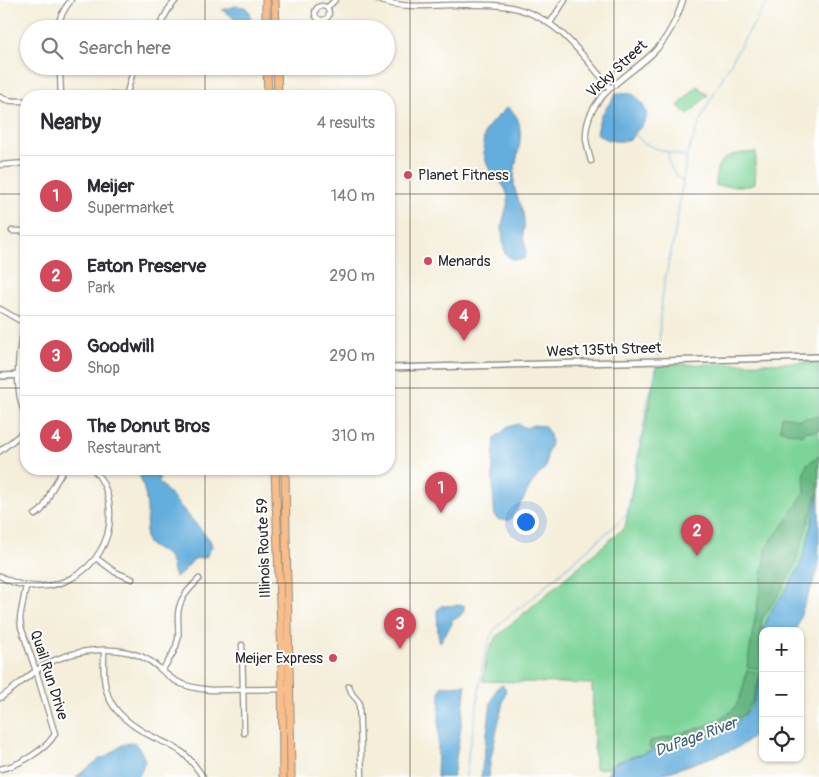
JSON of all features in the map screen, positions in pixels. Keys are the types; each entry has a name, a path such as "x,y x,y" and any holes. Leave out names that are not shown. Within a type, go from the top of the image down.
{"main road":[{"path":"266,0 266,20"},
{"path":"275,0 276,20"},
{"path":"268,75 269,90"},
{"path":"277,75 278,90"},
{"name":"Illinois Route 59","path":"275,475 281,626 286,689"},
{"name":"Illinois Route 59","path":"285,475 288,618 286,689"},
{"path":"277,522 285,536"},
{"path":"283,777 286,689"},
{"path":"286,689 291,777"}],"street":[{"path":"59,20 71,0"},
{"path":"162,20 176,0"},
{"path":"327,8 335,0"},
{"path":"378,0 406,6 488,5 520,9 550,24 565,35 610,88"},
{"path":"550,24 564,0"},
{"name":"Vicky Street","path":"591,161 586,140 588,121 596,104 610,88 655,51 675,23 683,0"},
{"path":"60,75 61,90"},
{"path":"128,90 132,75"},
{"path":"0,97 20,101"},
{"path":"0,165 20,163"},
{"path":"12,231 20,231"},
{"path":"0,308 20,320"},
{"path":"20,348 20,399"},
{"name":"West 135th Street","path":"395,368 819,358"},
{"path":"0,376 19,376"},
{"path":"0,451 20,435"},
{"path":"36,515 41,512 61,475"},
{"path":"0,576 26,586 46,586 68,580 86,568 96,558 108,534 110,522 108,497 104,484 98,475"},
{"path":"96,558 115,572 132,579"},
{"path":"162,670 172,656 178,640 180,602 187,591 199,579"},
{"name":"Quail Run Drive","path":"0,769 18,764 30,757 52,740 55,734 21,627 20,618 26,586"},
{"path":"242,645 244,733"},
{"path":"104,650 106,690 110,701 119,713 142,730 183,753 203,777"},
{"path":"0,698 48,663 74,653 104,650 133,654 149,661 174,681 200,689 286,689"},
{"path":"349,686 352,694 359,702 362,777"}],"green space":[{"path":"697,86 708,95 688,115 678,106"},
{"path":"756,152 755,182 751,186 716,186 716,171 724,160 733,155"},
{"path":"819,362 819,494 799,568 764,627 759,627 759,685 752,707 733,726 719,732 682,741 620,761 609,768 595,769 592,684 483,681 487,654 495,638 625,527 657,365"},
{"path":"782,416 798,419 819,416 819,429 814,432 804,432 804,435 787,432 780,429"},
{"path":"819,456 819,489 794,567 778,596 762,619 761,627 759,627 759,669 747,667 767,546 805,492 804,471 807,464"},
{"path":"747,670 759,673 759,679 752,702 745,713 723,729 650,749 650,741 708,725 729,713 735,707 743,689"}],"water":[{"path":"236,6 245,7 250,12 250,20 235,20 222,10"},
{"path":"616,94 633,94 638,99 646,113 645,122 630,140 608,140 597,133 600,117"},
{"path":"507,107 516,116 520,129 514,183 524,216 523,236 526,250 524,259 514,259 505,254 502,227 508,202 507,193 487,164 483,145 485,132 488,127"},
{"path":"518,424 526,428 533,425 544,426 550,434 551,443 547,454 546,467 531,484 510,520 500,520 495,517 493,497 495,438 508,427"},
{"path":"139,475 159,475 159,482 210,540 212,546 206,557 194,559 179,576 175,577 167,555 150,546 146,539 147,512 144,487"},
{"path":"819,494 819,568 797,627 764,627 770,614 794,578 802,561"},
{"path":"464,605 464,611 459,617 452,619 452,624 440,642 437,610 441,606"},
{"path":"466,685 453,777 437,777 440,691 442,686"},
{"path":"502,685 506,688 490,762 489,777 481,777 491,703 497,688"},
{"path":"759,685 759,731 737,748 652,777 606,777 612,766 620,761 682,741 707,736 733,726 752,707"},
{"path":"134,742 145,760 138,777 76,777 122,745"}],"waterway":[{"path":"659,357 660,317 664,284 674,238 687,155 706,108 740,46 769,0"},
{"path":"635,133 640,140 649,146 687,157"},
{"path":"668,153 672,169 676,176 683,181"},
{"path":"466,777 483,662 492,634 506,618 524,605 627,514 648,400 658,366"}],"place":[{"name":"Planet Fitness","path":"408,175"},
{"name":"Menards","path":"428,261"},
{"name":"The Donut Bros","path":"464,341"},
{"name":"Meijer","path":"441,513"},
{"name":"Eaton Preserve","path":"697,556"},
{"name":"Goodwill","path":"400,649"},
{"name":"Meijer Express","path":"333,658"}],"water label":[{"name":"DuPage River","path":"696,737"}]}
